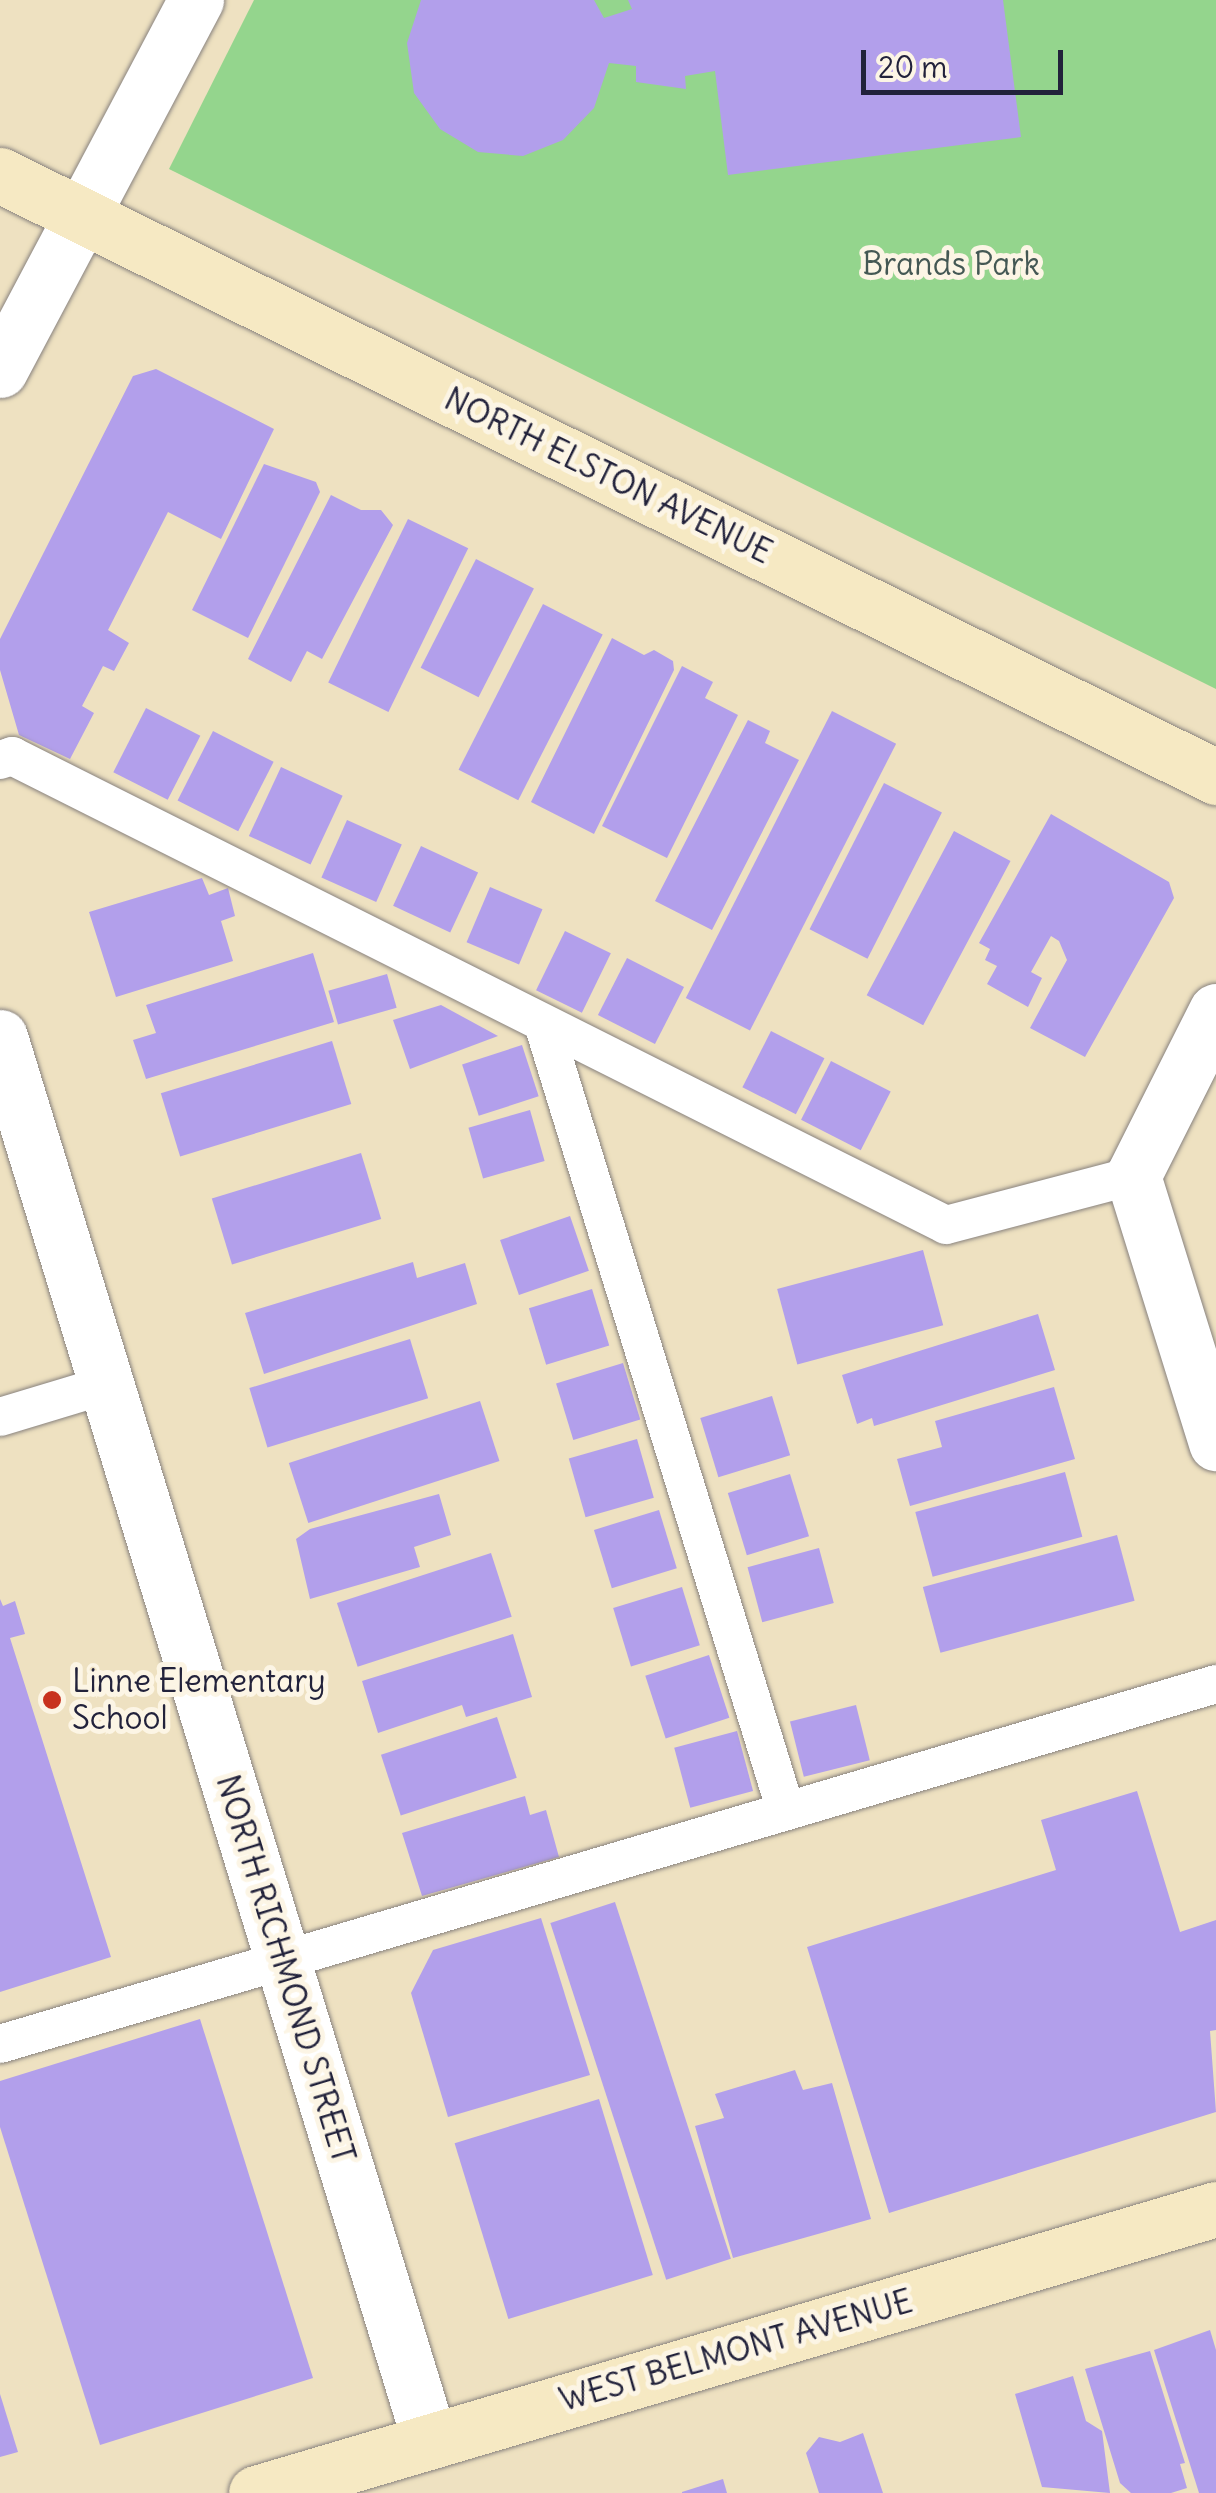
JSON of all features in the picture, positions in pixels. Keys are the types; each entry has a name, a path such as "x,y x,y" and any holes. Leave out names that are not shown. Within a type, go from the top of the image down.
{"main road":[{"name":"NORTH ELSTON AVENUE","path":"0,175 1216,777"},
{"name":"WEST BELMONT AVENUE","path":"256,2493 1216,2210"}],"street":[{"path":"0,370 86,218 196,0"},
{"path":"1216,1011 1133,1176 1216,1443"},
{"name":"NORTH RICHMOND STREET","path":"0,1037 430,2442"}],"lane":[{"path":"0,760 12,756 946,1225 1133,1176"},
{"path":"544,1026 786,1811"},
{"path":"0,1417 106,1385"},
{"path":"0,2044 1216,1684"}],"green space":[{"name":"Brands Park","path":"254,0 1216,0 1216,689 169,169"}],"building":[{"path":"421,0 594,0 604,18 632,9 628,0 1003,0 1021,137 728,175 715,71 685,76 686,89 636,82 636,66 609,63 594,108 563,140 523,156 478,152 440,129 414,93 407,43"},
{"path":"156,369 274,429 221,539 168,512 108,630 129,643 114,671 103,666 82,706 94,713 70,759 19,735 0,670 0,639 133,376"},
{"path":"264,464 316,482 320,492 248,638 192,610"},
{"path":"331,495 361,510 381,510 393,525 322,659 307,651 291,682 248,659"},
{"path":"408,519 468,548 388,712 328,683"},
{"path":"476,559 534,589 479,697 421,668"},
{"path":"543,604 603,634 518,800 459,770"},
{"path":"612,638 644,655 654,650 673,661 674,670 594,834 531,802"},
{"path":"682,666 713,682 705,698 738,715 667,858 602,826"},
{"path":"146,708 200,736 168,800 113,772"},
{"path":"832,711 896,744 750,1031 686,998"},
{"path":"748,720 770,731 765,743 799,760 712,930 655,901"},
{"path":"213,731 274,762 238,831 178,800"},
{"path":"281,767 343,796 311,865 249,836"},
{"path":"884,783 942,813 867,959 810,929"},
{"path":"1051,814 1169,882 1174,898 1085,1057 1030,1028 1067,960 1059,941 1051,936 1031,972 1042,978 1028,1007 987,984 997,966 985,960 990,949 979,943"},
{"path":"347,820 402,844 376,902 321,878"},
{"path":"954,831 1011,861 923,1025 867,995"},
{"path":"421,846 478,873 450,932 393,906"},
{"path":"202,878 209,895 228,888 235,916 221,921 233,961 116,997 89,912"},
{"path":"490,887 542,909 519,965 467,942"},
{"path":"565,931 611,953 582,1013 536,990"},
{"path":"313,953 334,1022 146,1079 133,1040 156,1033 146,1005"},
{"path":"627,958 684,987 655,1044 598,1015"},
{"path":"387,974 397,1008 338,1024 328,991"},
{"path":"441,1005 498,1036 410,1069 393,1020"},
{"path":"771,1031 824,1058 796,1114 742,1087"},
{"path":"332,1041 351,1104 180,1156 161,1093"},
{"path":"522,1045 539,1096 479,1116 462,1064"},
{"path":"831,1061 891,1091 861,1150 801,1120"},
{"path":"530,1110 545,1161 483,1179 468,1128"},
{"path":"361,1153 381,1219 232,1265 212,1199"},
{"path":"570,1216 589,1271 519,1295 500,1240"},
{"path":"923,1250 943,1325 797,1364 777,1289"},
{"path":"413,1262 417,1278 465,1263 477,1304 264,1374 245,1313"},
{"path":"592,1289 609,1345 546,1365 529,1308"},
{"path":"1038,1314 1055,1370 874,1426 872,1418 857,1424 842,1375"},
{"path":"410,1339 428,1398 267,1447 249,1388"},
{"path":"623,1363 640,1419 573,1440 556,1383"},
{"path":"1054,1387 1075,1459 910,1506 897,1459 942,1447 935,1421"},
{"path":"772,1396 790,1455 718,1477 700,1418"},
{"path":"480,1401 499,1461 308,1523 289,1463"},
{"path":"637,1439 654,1498 586,1517 569,1459"},
{"path":"1065,1472 1082,1537 933,1577 915,1512"},
{"path":"790,1474 809,1536 747,1555 728,1493"},
{"path":"439,1494 451,1535 414,1547 420,1567 310,1599 296,1539 310,1529"},
{"path":"659,1510 677,1568 612,1588 594,1530"},
{"path":"1117,1535 1135,1601 940,1653 923,1587"},
{"path":"819,1548 834,1603 762,1622 748,1567"},
{"path":"491,1553 512,1617 358,1667 337,1603"},
{"path":"682,1587 700,1645 631,1666 613,1608"},
{"path":"0,1599 3,1606 15,1601 25,1634 10,1638 111,1957 0,1992"},
{"path":"513,1634 532,1697 466,1717 462,1705 378,1733 362,1681"},
{"path":"709,1655 729,1718 666,1738 645,1676"},
{"path":"856,1705 870,1760 804,1777 790,1721"},
{"path":"497,1717 517,1778 401,1816 381,1755"},
{"path":"737,1731 753,1791 690,1808 674,1748"},
{"path":"1137,1791 1180,1932 1216,1920 1216,2030 1210,2031 1216,2112 889,2213 807,1947 1056,1870 1041,1820"},
{"path":"525,1796 530,1815 546,1810 559,1857 422,1896 402,1833"},
{"path":"615,1902 731,2259 666,2280 550,1923"},
{"path":"541,1918 590,2075 448,2117 411,1993 433,1950"},
{"path":"200,2019 313,2378 100,2445 0,2127 0,2081"},
{"path":"795,2070 803,2090 832,2083 871,2219 733,2258 695,2126 724,2118 715,2094"},
{"path":"599,2099 653,2275 508,2319 455,2143"},
{"path":"1210,2330 1216,2350 1216,2493 1199,2493 1154,2350"},
{"path":"1150,2351 1185,2463 1180,2464 1187,2488 1171,2493 1131,2493 1120,2483 1085,2369"},
{"path":"1073,2376 1086,2421 1102,2431 1110,2493 1042,2487 1015,2394"},
{"path":"0,2394 18,2452 0,2457"},
{"path":"863,2433 883,2493 819,2493 806,2453 819,2437 840,2442"},
{"path":"723,2479 727,2493 682,2493 682,2492"}],"place":[{"name":"Linne Elementary School","path":"52,1700"}]}
